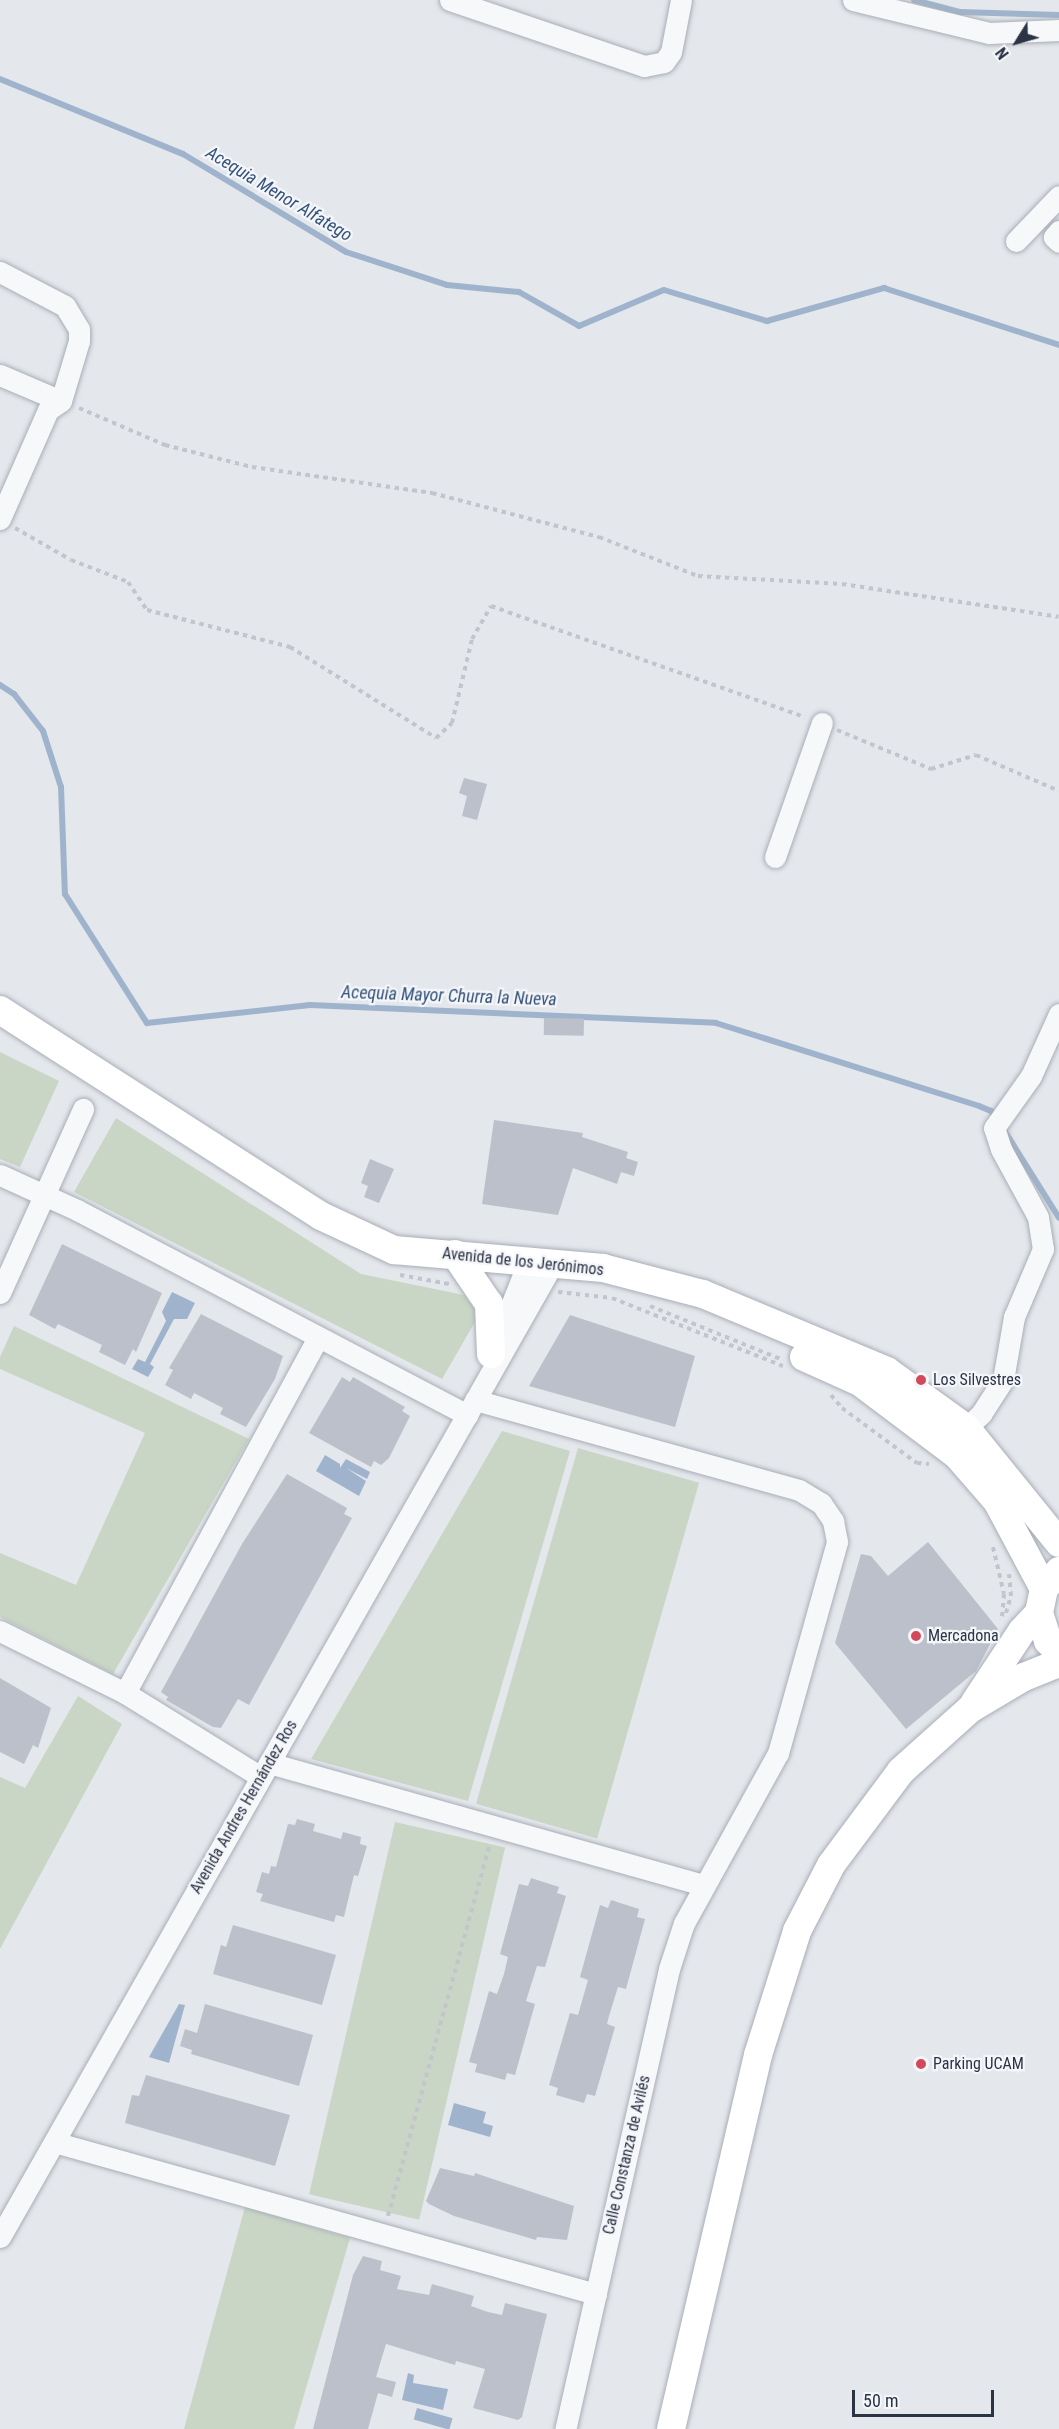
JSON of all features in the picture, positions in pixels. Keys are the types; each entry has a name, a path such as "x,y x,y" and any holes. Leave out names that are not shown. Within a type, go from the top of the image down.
{"main road":[{"name":"Avenida de los Jerónimos","path":"0,1010 321,1216 394,1250 455,1254 540,1274 619,1272 703,1294 887,1371 966,1428 1059,1543"},
{"path":"455,1254 478,1283 492,1321 490,1366"},
{"path":"619,1272 860,1382 947,1464 997,1501 1047,1591 1045,1635 1059,1652"},
{"path":"970,1709 1047,1591"},
{"path":"671,2429 755,2066 797,1931 831,1865 901,1771 970,1709 1024,1677 1059,1663"}],"street":[{"path":"450,0 644,66 664,62 671,52 681,0"},
{"path":"853,0 989,33 1059,30"},
{"path":"1016,241 1059,196"},
{"path":"1059,231 1054,237 1059,242"},
{"path":"0,272 45,293 74,317 79,341 61,401 48,410 0,519"},
{"path":"0,375 61,401"},
{"path":"775,857 822,723"},
{"path":"947,1464 966,1428 981,1414 1003,1380 1014,1317 1043,1249 1038,1217 995,1136 999,1118 1031,1076 1059,1014"},
{"path":"0,1293 83,1109"},
{"name":"Calle Constanza de Avilés","path":"0,1174 46,1195 318,1337 471,1407 799,1490 821,1503 833,1521 837,1542 834,1562 778,1754 684,1923 669,1970 565,2429"},
{"name":"Avenida Andres Hernández Ros","path":"3,2225 54,2142 471,1407 490,1366 540,1274"},
{"name":"Avenida Andres Hernández Ros","path":"490,1366 540,1274"},
{"path":"125,1693 318,1337"},
{"path":"0,1631 125,1693 265,1770 494,1826 704,1886"},
{"path":"54,2142 596,2294"}],"path":[{"path":"61,401 165,445 252,467 432,493 599,537 698,576 842,584 1059,617"},
{"path":"0,519 71,560 128,582 147,610 290,646 436,738 452,723 472,639 492,606 822,723 931,769 976,754 1059,791"},
{"path":"394,1267 413,1274 478,1283"},
{"path":"395,1274 433,1282 478,1283"},
{"path":"540,1274 612,1298 791,1366"},
{"path":"830,1384 842,1401 909,1450 917,1451"},
{"path":"824,1387 842,1408 917,1463 947,1464"},
{"path":"992,1543 1004,1593 1002,1626 1011,1596 1008,1564"},
{"path":"998,1544 1003,1554"},
{"path":"383,2235 488,1859 494,1826"}],"green space":[{"path":"0,1052 59,1081 20,1167 0,1159"},
{"path":"116,1118 361,1274 464,1295 479,1315 442,1379 74,1192"},
{"path":"14,1326 249,1439 113,1674 0,1617 0,1553 76,1585 145,1433 0,1369 0,1357"},
{"path":"502,1431 570,1451 468,1801 311,1759"},
{"path":"578,1448 699,1483 597,1838 476,1804"},
{"path":"78,1696 122,1724 0,1949 0,1777 25,1788"},
{"path":"395,1822 505,1847 419,2220 309,2194"},
{"path":"245,2207 350,2238 294,2429 184,2429"}],"water":[{"path":"172,1292 195,1303 187,1319 174,1319 150,1364 154,1367 148,1377 132,1369 138,1359 145,1362 166,1321 162,1312"},
{"path":"325,1455 340,1464 340,1468 346,1459 370,1472 367,1479 346,1468 366,1481 359,1496 316,1471"},
{"path":"179,2004 185,2005 169,2063 149,2057"},
{"path":"454,2103 486,2112 483,2123 493,2126 490,2137 448,2125"},
{"path":"408,2373 414,2375 413,2383 448,2389 443,2410 402,2400"},
{"path":"417,2408 453,2418 449,2429 414,2420"}],"building":[{"path":"464,778 487,784 477,820 462,816 467,796 459,793"},
{"path":"544,1018 584,1019 584,1036 544,1035"},
{"path":"494,1120 583,1133 582,1137 628,1152 626,1158 638,1162 634,1176 621,1172 617,1184 573,1168 558,1215 482,1204"},
{"path":"370,1159 394,1169 379,1203 364,1197 368,1186 361,1183"},
{"path":"62,1244 162,1293 136,1352 133,1349 125,1365 99,1352 102,1345 58,1324 55,1329 29,1315"},
{"path":"201,1314 283,1356 275,1379 246,1427 220,1414 223,1408 194,1393 191,1399 165,1385 173,1370 169,1368"},
{"path":"570,1315 695,1356 675,1427 529,1386"},
{"path":"342,1377 350,1382 353,1377 405,1407 402,1411 410,1416 389,1458 381,1465 374,1461 371,1467 309,1433"},
{"path":"287,1474 347,1508 344,1514 352,1518 249,1705 238,1699 221,1728 213,1727 166,1700 168,1697 161,1692 242,1544"},
{"name":"Mercadona","path":"928,1542 998,1629 976,1671 906,1729 835,1643 861,1554 871,1556 888,1576"},
{"path":"0,1678 51,1708 38,1748 33,1745 24,1764 0,1752"},
{"path":"297,1819 315,1824 313,1831 341,1839 343,1832 361,1837 360,1844 367,1846 358,1876 354,1875 344,1917 336,1915 334,1922 260,1901 263,1894 256,1892 262,1872 269,1874 271,1866 276,1867 288,1824 295,1825"},
{"path":"531,1878 559,1887 557,1893 566,1896 545,1967 537,1966 526,2001 535,2004 515,2075 507,2073 505,2080 475,2072 477,2064 469,2062 489,1991 497,1994 504,1974 508,1957 500,1954 519,1884 528,1886"},
{"path":"611,1900 639,1909 637,1917 645,1919 626,1989 618,1987 609,2016 607,2024 615,2027 595,2096 587,2094 584,2103 556,2095 558,2088 549,2085 570,2013 578,2015 588,1980 580,1977 600,1905 608,1908"},
{"path":"233,1925 336,1955 322,2005 213,1974 221,1945 226,1947"},
{"path":"205,2004 313,2035 299,2086 191,2054 192,2050 180,2046 185,2029 197,2033"},
{"path":"146,2075 290,2115 275,2166 125,2123 132,2095 139,2096"},
{"path":"440,2168 474,2176 475,2173 574,2206 567,2240 537,2237 536,2240 454,2216 429,2204 426,2201"},
{"path":"363,2256 382,2261 380,2270 401,2276 397,2289 429,2295 432,2284 474,2296 471,2306 488,2312 502,2315 505,2303 547,2314 522,2417 518,2420 473,2408 485,2369 456,2361 455,2365 386,2344 376,2377 396,2382 392,2397 378,2393 368,2429 313,2429 353,2275"}],"waterway":[{"path":"914,0 960,12 1059,15"},
{"name":"Acequia Menor Alfatego","path":"0,79 183,154 346,252 447,285 519,292 579,326 664,290 767,321 884,288 1059,345"},
{"name":"Acequia Mayor Churra la Nueva","path":"0,685 14,694 43,731 61,787 65,894 147,1023 310,1005 716,1023 979,1106 991,1111 997,1119"},
{"name":"Acequia Mayor Churra la Nueva","path":"1002,1127 1059,1218"}],"place":[{"name":"Los Silvestres","path":"921,1380"},
{"name":"Mercadona","path":"916,1636"},
{"name":"Parking UCAM","path":"921,2064"}]}
